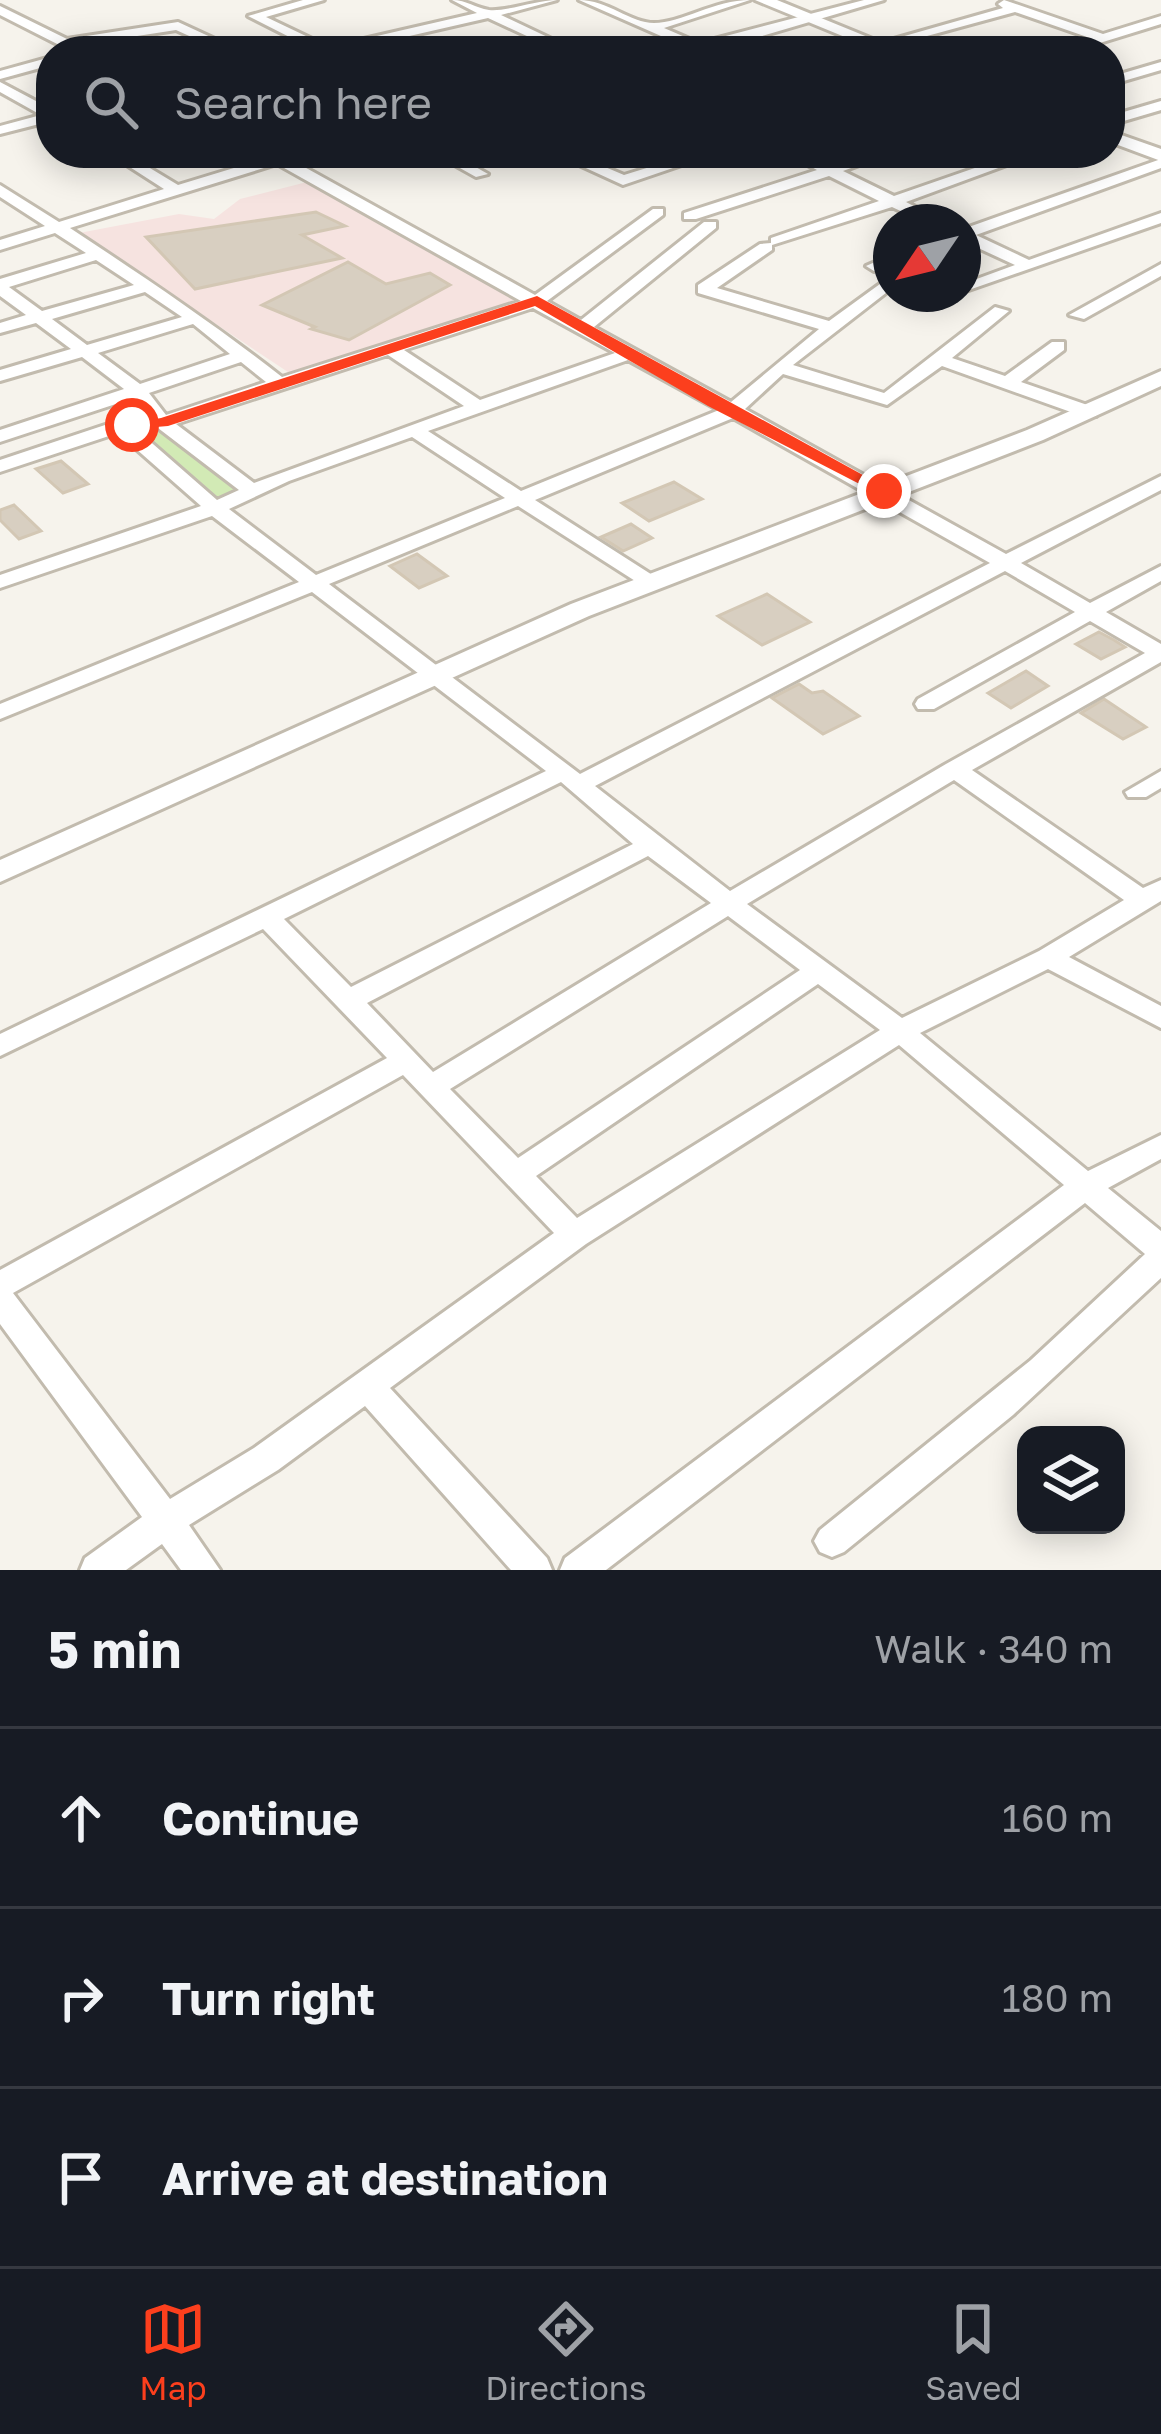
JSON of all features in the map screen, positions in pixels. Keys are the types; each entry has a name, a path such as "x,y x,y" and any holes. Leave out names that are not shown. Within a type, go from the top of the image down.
{"street":[{"path":"294,36 254,16 318,0"},
{"path":"458,0 538,36"},
{"path":"393,36 550,0"},
{"path":"585,0 667,36"},
{"path":"651,28 744,0"},
{"path":"763,0 817,15"},
{"path":"791,0 864,36"},
{"path":"744,36 878,0"},
{"path":"993,0 1098,36"},
{"path":"928,36 1016,8"},
{"path":"0,10 50,36"},
{"path":"1110,36 1161,20"},
{"path":"111,36 178,26 200,36"},
{"path":"0,75 36,65"},
{"path":"1125,76 1161,65"},
{"path":"4,93 36,109"},
{"path":"1125,118 1161,105"},
{"path":"0,130 36,120"},
{"path":"1125,132 1160,153"},
{"path":"1125,141 1160,153"},
{"path":"1125,168 1160,153"},
{"path":"140,168 173,188"},
{"path":"0,245 236,168"},
{"path":"296,168 731,412 884,491 1161,653 953,769 731,902 519,1038 428,1088"},
{"path":"469,168 481,174"},
{"path":"595,168 623,180 662,168"},
{"path":"824,168 898,204"},
{"path":"690,216 839,168"},
{"path":"832,327 704,289 772,244 988,168"},
{"path":"981,228 1124,168"},
{"path":"0,190 196,318 281,385"},
{"path":"0,466 121,426 162,422 537,301 658,212"},
{"path":"981,282 1161,218"},
{"path":"584,326 710,225"},
{"path":"981,243 1025,264"},
{"path":"0,286 96,255"},
{"path":"1078,315 1161,269"},
{"path":"0,286 137,390 162,422 253,491"},
{"path":"0,328 146,287"},
{"path":"0,712 731,412 873,295"},
{"path":"780,367 887,400 1001,311"},
{"path":"0,376 196,318"},
{"path":"1010,381 1058,346"},
{"path":"392,350 478,407"},
{"path":"2,433 247,354"},
{"path":"0,583 629,354"},
{"path":"942,360 1089,412"},
{"path":"0,872 650,582 1089,412 1161,379"},
{"path":"121,426 215,508 571,778 650,845 900,1031 1161,1254 1095,1326 832,1541"},
{"path":"413,430 650,582"},
{"path":"0,1046 571,778 1161,482"},
{"path":"926,704 1161,572"},
{"path":"98,1570 165,1521 266,1459 575,1235 900,1031 1048,958 1156,893 953,769"},
{"path":"1137,792 1161,778"},
{"path":"349,1000 650,845"},
{"path":"268,918 575,1235"},
{"path":"1048,958 1161,1018"},
{"path":"515,1175 820,970"},
{"path":"0,1286 407,1060"},
{"path":"578,1570 1085,1186 1161,1147"},
{"path":"0,1300 202,1570"},
{"path":"368,1387 534,1570"}],"shaded area":[{"path":"307,182 522,300 297,378 79,233 179,214 214,219 240,199"}],"green space":[{"path":"162,422 253,491 208,503 127,430"}],"building":[{"path":"316,212 345,226 302,235 342,258 195,289 146,237"},
{"path":"348,262 386,284 430,273 450,285 349,340 311,329 315,327 262,305"},
{"path":"61,461 88,484 63,493 36,469"},
{"path":"674,482 702,499 649,521 622,503"},
{"path":"14,505 41,531 19,539 0,520 0,510"},
{"path":"631,524 652,538 623,551 601,537"},
{"path":"417,554 447,576 419,588 390,566"},
{"path":"767,594 810,622 762,645 718,616"},
{"path":"1099,632 1125,647 1101,659 1076,644"},
{"path":"1026,671 1048,686 1011,708 988,693"},
{"path":"799,684 812,693 823,691 859,716 823,734 772,698"},
{"path":"1104,699 1146,727 1123,739 1081,713"}],"route":[{"path":"132,425 162,422 537,301 714,403 884,491"}]}
